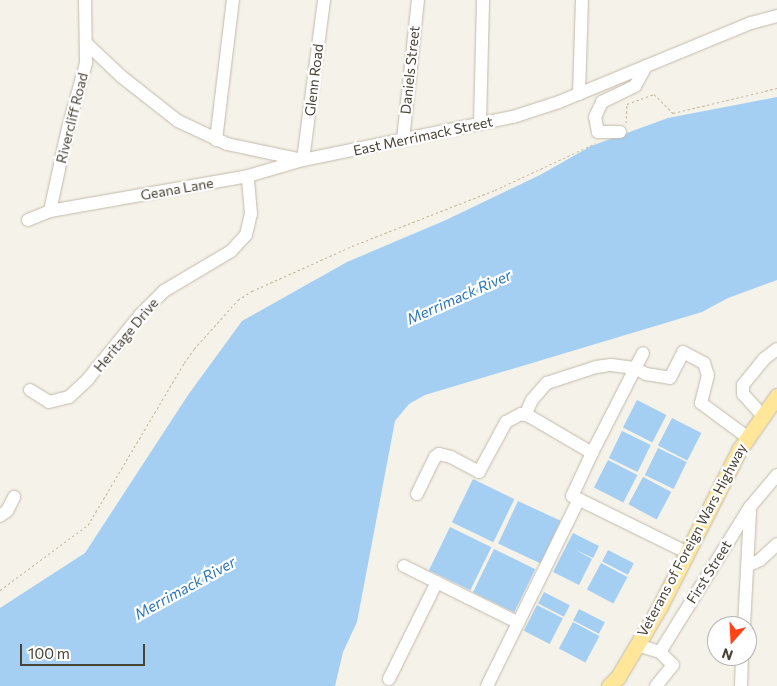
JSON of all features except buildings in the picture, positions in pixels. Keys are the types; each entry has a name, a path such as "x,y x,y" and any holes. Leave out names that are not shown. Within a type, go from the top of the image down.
{"main road":[{"name":"Veterans of Foreign Wars Highway","path":"609,686 618,677 688,553 747,437 777,396"}],"street":[{"name":"Rivercliff Road","path":"50,211 68,128 86,63 85,0"},
{"path":"216,140 233,0"},
{"name":"Glenn Road","path":"303,160 324,0"},
{"name":"Daniels Street","path":"403,140 418,0"},
{"path":"480,124 483,0"},
{"path":"579,94 582,0"},
{"name":"East Merrimack Street","path":"86,43 122,77 178,121 227,144 303,160 513,117 579,94 751,23 777,16"},
{"path":"620,132 598,132 595,117 602,102 635,86 646,66"},
{"name":"Geana Lane","path":"50,211 248,176 303,160"},
{"name":"Heritage Drive","path":"30,390 49,402 69,397 88,379 140,314 164,291 230,251 246,235 251,214 251,191 248,176"},
{"path":"28,220 50,211"},
{"path":"762,415 746,399 743,394 743,385 764,360 777,349"},
{"path":"525,415 532,400 547,383 596,366 611,365 635,368 646,374 670,378 683,352 704,362 708,375 701,403 747,437"},
{"path":"643,353 572,496 688,553"},
{"path":"417,494 439,454 451,457 479,472 506,422 516,416 525,415 592,453"},
{"name":"First Street","path":"660,652 750,507 777,474"},
{"path":"0,516 7,511 14,497"},
{"path":"487,686 579,500"},
{"path":"744,616 750,507"},
{"path":"747,566 760,560 777,544"},
{"path":"404,566 519,622"},
{"path":"389,679 438,582"},
{"path":"636,645 660,652 673,665 656,686"},
{"path":"741,686 742,666"}],"path":[{"path":"620,132 626,130 627,104 654,94 673,113 777,88"},
{"path":"0,590 88,525 189,356 238,300 252,291 343,250 495,190 603,140"}],"water":[{"name":"Merrimack River","path":"777,97 777,280 728,298 702,312 425,395 409,404 395,421 357,622 343,652 335,686 0,686 0,608 85,553 188,395 242,321 347,262 446,220 540,175 591,146 668,118"},
{"path":"637,400 666,415 652,443 623,428"},
{"path":"672,418 701,433 687,461 658,446"},
{"path":"622,431 651,445 638,472 609,458"},
{"path":"658,448 687,462 674,489 645,475"},
{"path":"608,460 637,475 623,503 594,488"},
{"path":"643,477 671,492 657,519 628,504"},
{"path":"473,479 514,499 493,542 452,522"},
{"path":"518,501 561,521 541,563 498,544"},
{"path":"450,527 491,547 470,590 429,570"},
{"path":"573,533 599,546 593,558 574,549 592,559 579,585 553,572"},
{"path":"494,549 535,569 514,612 473,592"},
{"path":"608,550 634,563 628,575 602,562"},
{"path":"601,563 627,577 613,604 587,589"},
{"path":"544,592 570,605 564,617 538,604"},
{"path":"537,605 563,618 550,644 524,631"},
{"path":"579,609 605,622 599,634 573,621"},
{"path":"573,622 599,636 585,663 559,648"}]}
